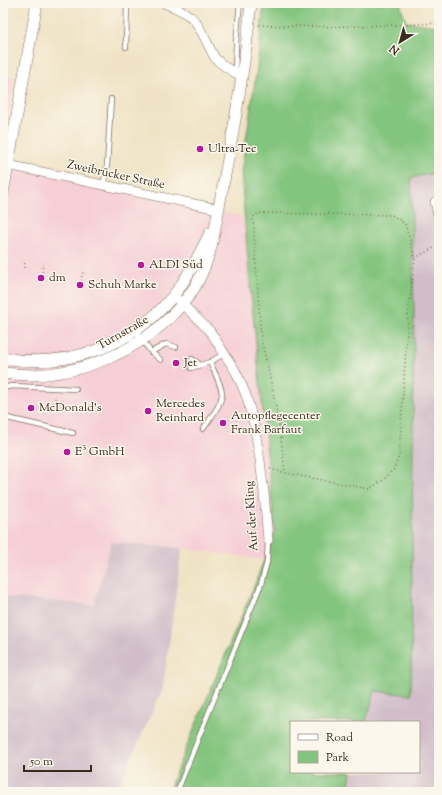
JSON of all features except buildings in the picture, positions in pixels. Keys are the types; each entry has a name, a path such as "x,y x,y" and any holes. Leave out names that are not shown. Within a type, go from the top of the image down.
{"street":[{"path":"3,191 37,3"},
{"path":"164,3 184,12 194,20 215,58 239,75"},
{"name":"Turnstraße","path":"3,373 37,375 77,368 98,362 141,341 171,316 191,293 205,267 212,243 232,142 239,75 248,34 251,3"},
{"name":"Zweibrücker Straße","path":"8,165 218,209"},
{"path":"434,202 439,219"},
{"name":"Turnstraße","path":"3,358 40,361 57,360 77,356 101,349 135,331 160,310 174,295 195,262 215,224"},
{"name":"Auf der Kling","path":"174,295 210,331 236,372 246,395 254,424 261,467 268,540"}],"lane":[{"path":"126,47 127,3"},
{"path":"239,75 236,42 240,3"},
{"path":"103,186 108,166 111,99"},
{"path":"135,331 141,341 161,360"},
{"path":"151,352 166,344 176,347"},
{"path":"191,368 199,364 210,362 224,354"},
{"path":"192,359 199,364"},
{"path":"203,429 218,406 222,394 220,385 210,362"},
{"path":"3,388 12,386 76,389"},
{"path":"3,417 73,433"},
{"name":"Auf der Kling","path":"177,792 262,584 267,562 268,540"}],"path":[{"path":"259,25 333,26 439,23"},
{"path":"261,467 285,472 369,489 382,481 394,469 399,456 408,315 415,258 405,224 392,215 258,213 253,218 261,338 280,429 285,472"},
{"path":"415,258 439,245"},
{"path":"24,268 25,261"},
{"path":"42,272 43,264"},
{"path":"80,285 82,272"},
{"path":"54,402 74,406"}],"shaded area":[{"path":"3,74 14,77 3,145"},
{"path":"3,164 244,217 275,532 264,560 182,548 111,542 94,605 3,597"},
{"path":"439,172 439,792 346,792 352,773 420,773 420,721 366,721 375,690 411,695 414,310 411,178"},
{"path":"111,542 182,548 163,688 118,787 114,792 3,792 3,597 94,605"}],"green space":[{"path":"264,3 400,3 406,22 439,26 439,172 411,178 414,310 411,695 375,691 366,721 290,721 290,773 352,773 346,792 169,792 275,532 249,275 241,172 257,68"}],"place":[{"name":"Ultra-Tec","path":"200,149"},
{"name":"ALDI Süd","path":"141,265"},
{"name":"dm","path":"41,278"},
{"name":"Schuh Marke","path":"80,285"},
{"name":"Jet","path":"176,363"},
{"name":"McDonald's","path":"31,408"},
{"name":"Mercedes Reinhard","path":"148,411"},
{"name":"Autopflegecenter Frank Barfaut","path":"223,423"},
{"name":"E³ GmbH","path":"67,452"}]}
